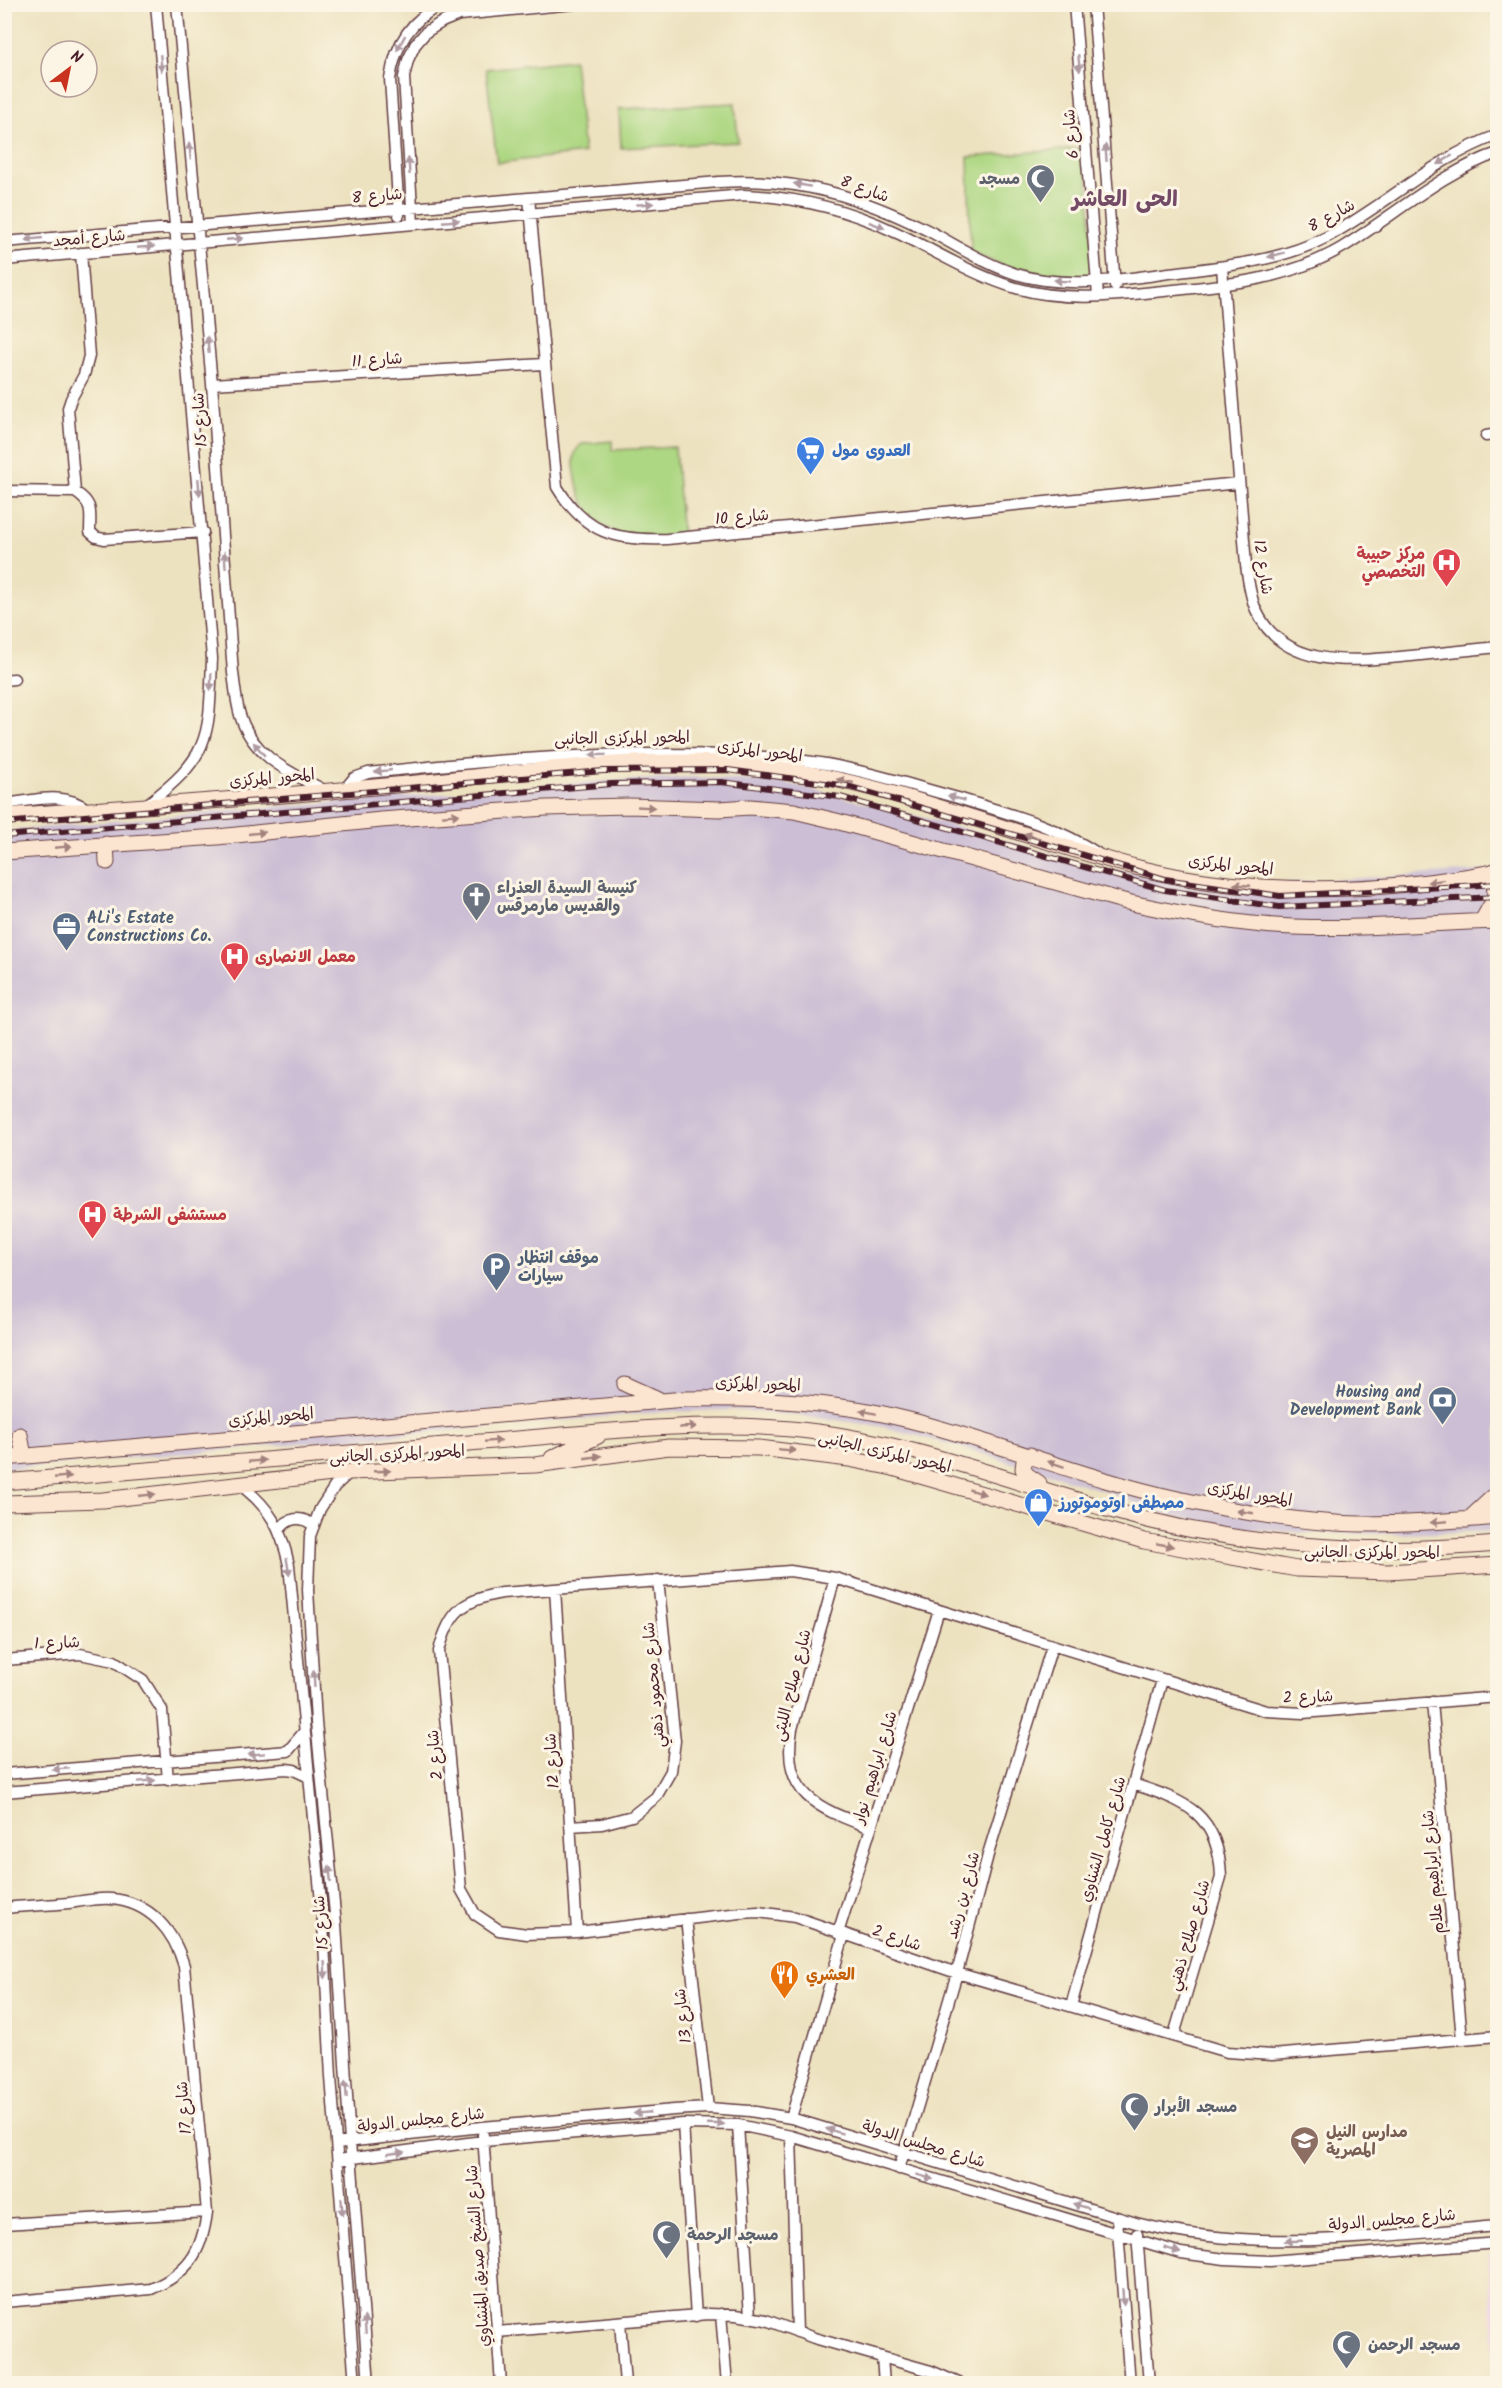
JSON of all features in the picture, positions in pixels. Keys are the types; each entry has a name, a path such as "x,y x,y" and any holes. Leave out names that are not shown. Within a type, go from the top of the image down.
{"main road":[{"name":"المحور المركزى","path":"4,816 344,790 594,766 687,762 753,765 875,788 1107,859 1182,877 1221,883 1338,888 1415,884 1496,871"},
{"path":"4,852 217,837 381,820 546,808 629,806 719,809 760,807 794,811 866,828 1174,913 1264,925 1311,927 1497,921"},
{"path":"106,844 107,862"},
{"path":"1482,921 1495,898 1496,871"},
{"path":"625,1384 661,1401"},
{"name":"المحور المركزى","path":"4,1458 661,1401 741,1398 854,1409 908,1420 1030,1455 1116,1483 1178,1499 1240,1511 1360,1524 1430,1523 1497,1517"},
{"path":"4,1482 606,1432 740,1425 794,1429 872,1441 993,1473 1107,1509 1171,1526 1260,1540 1358,1550 1494,1547"},
{"path":"535,1465 606,1432"},
{"path":"20,1435 24,1456"},
{"path":"964,1436 1000,1456 1000,1466 993,1473"},
{"name":"المحور المركزى الجانبى","path":"4,1503 103,1500 350,1472 535,1465 669,1447 730,1447 804,1452 893,1468 1144,1541 1297,1569 1388,1572 1497,1565"},
{"path":"1030,1455 1022,1465 1024,1472 1060,1494"},
{"path":"27,1480 62,1501"},
{"path":"1468,1520 1494,1496"}],"street":[{"name":"شارع 15","path":"146,805 172,785 191,764 203,743 208,728 212,658 156,4"},
{"name":"شارع 15","path":"177,4 212,384 233,673 239,713 245,729 269,760 326,791"},
{"path":"400,225 390,79 393,59 400,41 412,25 443,4"},
{"path":"413,225 404,77 415,45 426,32 459,15 574,4"},
{"name":"شارع 6","path":"1074,4 1098,296"},
{"name":"شارع 6","path":"1093,4 1116,295"},
{"name":"شارع 8","path":"176,227 746,180 799,184 826,190 895,215 983,261 1018,274 1045,280 1073,282 1115,280 1222,267 1276,255 1324,238 1346,226 1447,158 1497,135"},
{"name":"شارع 8","path":"177,244 744,195 799,199 845,212 891,230 984,278 1026,291 1054,295 1116,295 1223,285 1272,276 1320,259 1463,169 1497,153"},
{"name":"شارع 10","path":"529,198 557,487 568,505 583,520 601,532 625,538 667,539 1239,483"},
{"name":"شارع أمجد","path":"4,242 176,227"},
{"name":"شارع أمجد","path":"4,260 177,244"},
{"path":"75,492 68,408 84,375 89,356 81,253"},
{"name":"شارع 12","path":"1222,267 1250,590 1256,610 1269,630 1286,646 1306,655 1349,661 1497,647"},
{"name":"شارع 11","path":"212,384 544,364"},
{"path":"1486,436 1497,434"},
{"path":"4,491 75,492 90,506 90,532 104,539 203,532"},
{"path":"4,804 59,798 75,801 88,810"},
{"name":"شارع 15","path":"350,1472 335,1486 320,1509 310,1536 308,1590 324,1817 336,1924 351,2159 369,2384"},
{"name":"شارع 15","path":"238,1484 257,1498 273,1518 288,1565 323,1923 331,2077 354,2383"},
{"path":"279,1531 285,1523 293,1519 305,1520 314,1526"},
{"name":"شارع 2","path":"1497,1697 1284,1714 1247,1707 835,1578 813,1573 778,1571 479,1597 459,1609 445,1628 439,1651 461,1889 475,1914 499,1930 527,1934 577,1932 740,1913 777,1914 795,1917 957,1973 1174,2035 1216,2050 1250,2055 1497,2036"},
{"name":"شارع صلاح الليثى","path":"835,1578 792,1729 789,1748 791,1768 799,1787 812,1802 829,1813 871,1828"},
{"name":"شارع محمود ذهني","path":"570,1826 602,1824 632,1816 656,1797 671,1771 675,1741 658,1580"},
{"name":"شارع 12","path":"555,1589 577,1932"},
{"name":"شارع ابراهيم نوار","path":"791,2118 871,1828 939,1610"},
{"name":"شارع بن رشد","path":"899,2169 957,1973 989,1851 1052,1646"},
{"name":"شارع 1","path":"4,1660 80,1654 114,1661 143,1680 162,1710 168,1780"},
{"name":"شارع كامل الشناوي","path":"1071,2006 1162,1680"},
{"name":"شارع ابراهيم علام","path":"1432,1702 1462,2039"},
{"path":"4,1774 288,1751 304,1731"},
{"path":"4,1792 286,1769 309,1777"},
{"name":"شارع صلاح ذهني","path":"1133,1784 1188,1804 1203,1818 1214,1835 1220,1856 1221,1877 1174,2035"},
{"path":"313,1818 324,1817"},
{"name":"شارع 17","path":"4,1908 110,1899 132,1903 151,1913 166,1928 178,1946 184,1966 207,2212 205,2232 197,2252 185,2268 169,2281 151,2289 4,2302"},
{"name":"شارع 13","path":"686,1919 708,2108"},
{"name":"شارع مجلس الدولة","path":"337,2143 674,2110 708,2108 750,2111 791,2118 1117,2218 1192,2235 1274,2242 1497,2226"},
{"path":"674,2110 679,2124 696,2316"},
{"name":"شارع مجلس الدولة","path":"338,2160 483,2141 679,2124 738,2125 791,2136 1181,2253 1225,2259 1270,2261 1497,2243"},
{"path":"738,2125 750,2317"},
{"name":"شارع الشيخ صديق المنشاوي","path":"482,2127 501,2384"},
{"path":"791,2136 796,2332"},
{"path":"4,2224 207,2212"},
{"path":"1117,2218 1130,2384"},
{"path":"1136,2223 1149,2384"},
{"path":"1436,2231 1438,2248"},
{"path":"721,2314 727,2384"},
{"path":"497,2332 721,2314 750,2317 932,2371 962,2384"},
{"path":"620,2322 625,2384"},
{"path":"882,2357 884,2384"}],"shaded area":[{"path":"694,777 786,783 945,823 1096,868 1177,877 1280,883 1497,870 1497,1531 1400,1534 1307,1533 1224,1527 1159,1512 1108,1492 970,1450 884,1427 816,1417 733,1410 661,1412 5,1469 5,831 235,810 606,781"},
{"path":"1497,2253 1498,2383 1497,2384 1488,2254"}],"green space":[{"path":"574,60 584,153 497,163 486,69"},
{"path":"735,103 738,142 621,148 619,109"},
{"path":"1086,148 1095,277 1040,279 971,253 968,157"},
{"path":"612,441 612,450 675,447 682,537 627,536 606,528 591,514 580,495 577,484 575,453 582,444"}],"railway":[{"path":"4,823 603,771 728,770 847,786 1165,879 1280,896 1498,884"},
{"path":"4,836 611,784 721,782 840,797 1165,890 1279,907 1498,897"}],"place":[{"name":"مسجد","path":"1041,204"},
{"name":"العدوى مول","path":"811,476"},
{"name":"مركز حبيبة التخصصي","path":"1446,588"},
{"name":"كنيسة السيدة العذراء والقديس مارمرقس","path":"476,922"},
{"name":"ALi's Estate Constructions Co.","path":"66,952"},
{"name":"معمل الانصارى","path":"234,982"},
{"name":"مستشفى الشرطة","path":"92,1240"},
{"name":"موقف انتظار سيارات","path":"497,1292"},
{"name":"Housing and Development Bank","path":"1442,1426"},
{"name":"مصطفى اوتوموتورز","path":"1038,1528"},
{"name":"العشري","path":"785,2000"},
{"name":"مسجد الأبرار","path":"1134,2132"},
{"name":"مدارس النيل المصرية","path":"1305,2166"},
{"name":"مسجد الرحمة","path":"666,2260"},
{"name":"مسجد الرحمن","path":"1347,2370"}],"district":[{"name":"الحى العاشر","path":"1125,198"}]}
